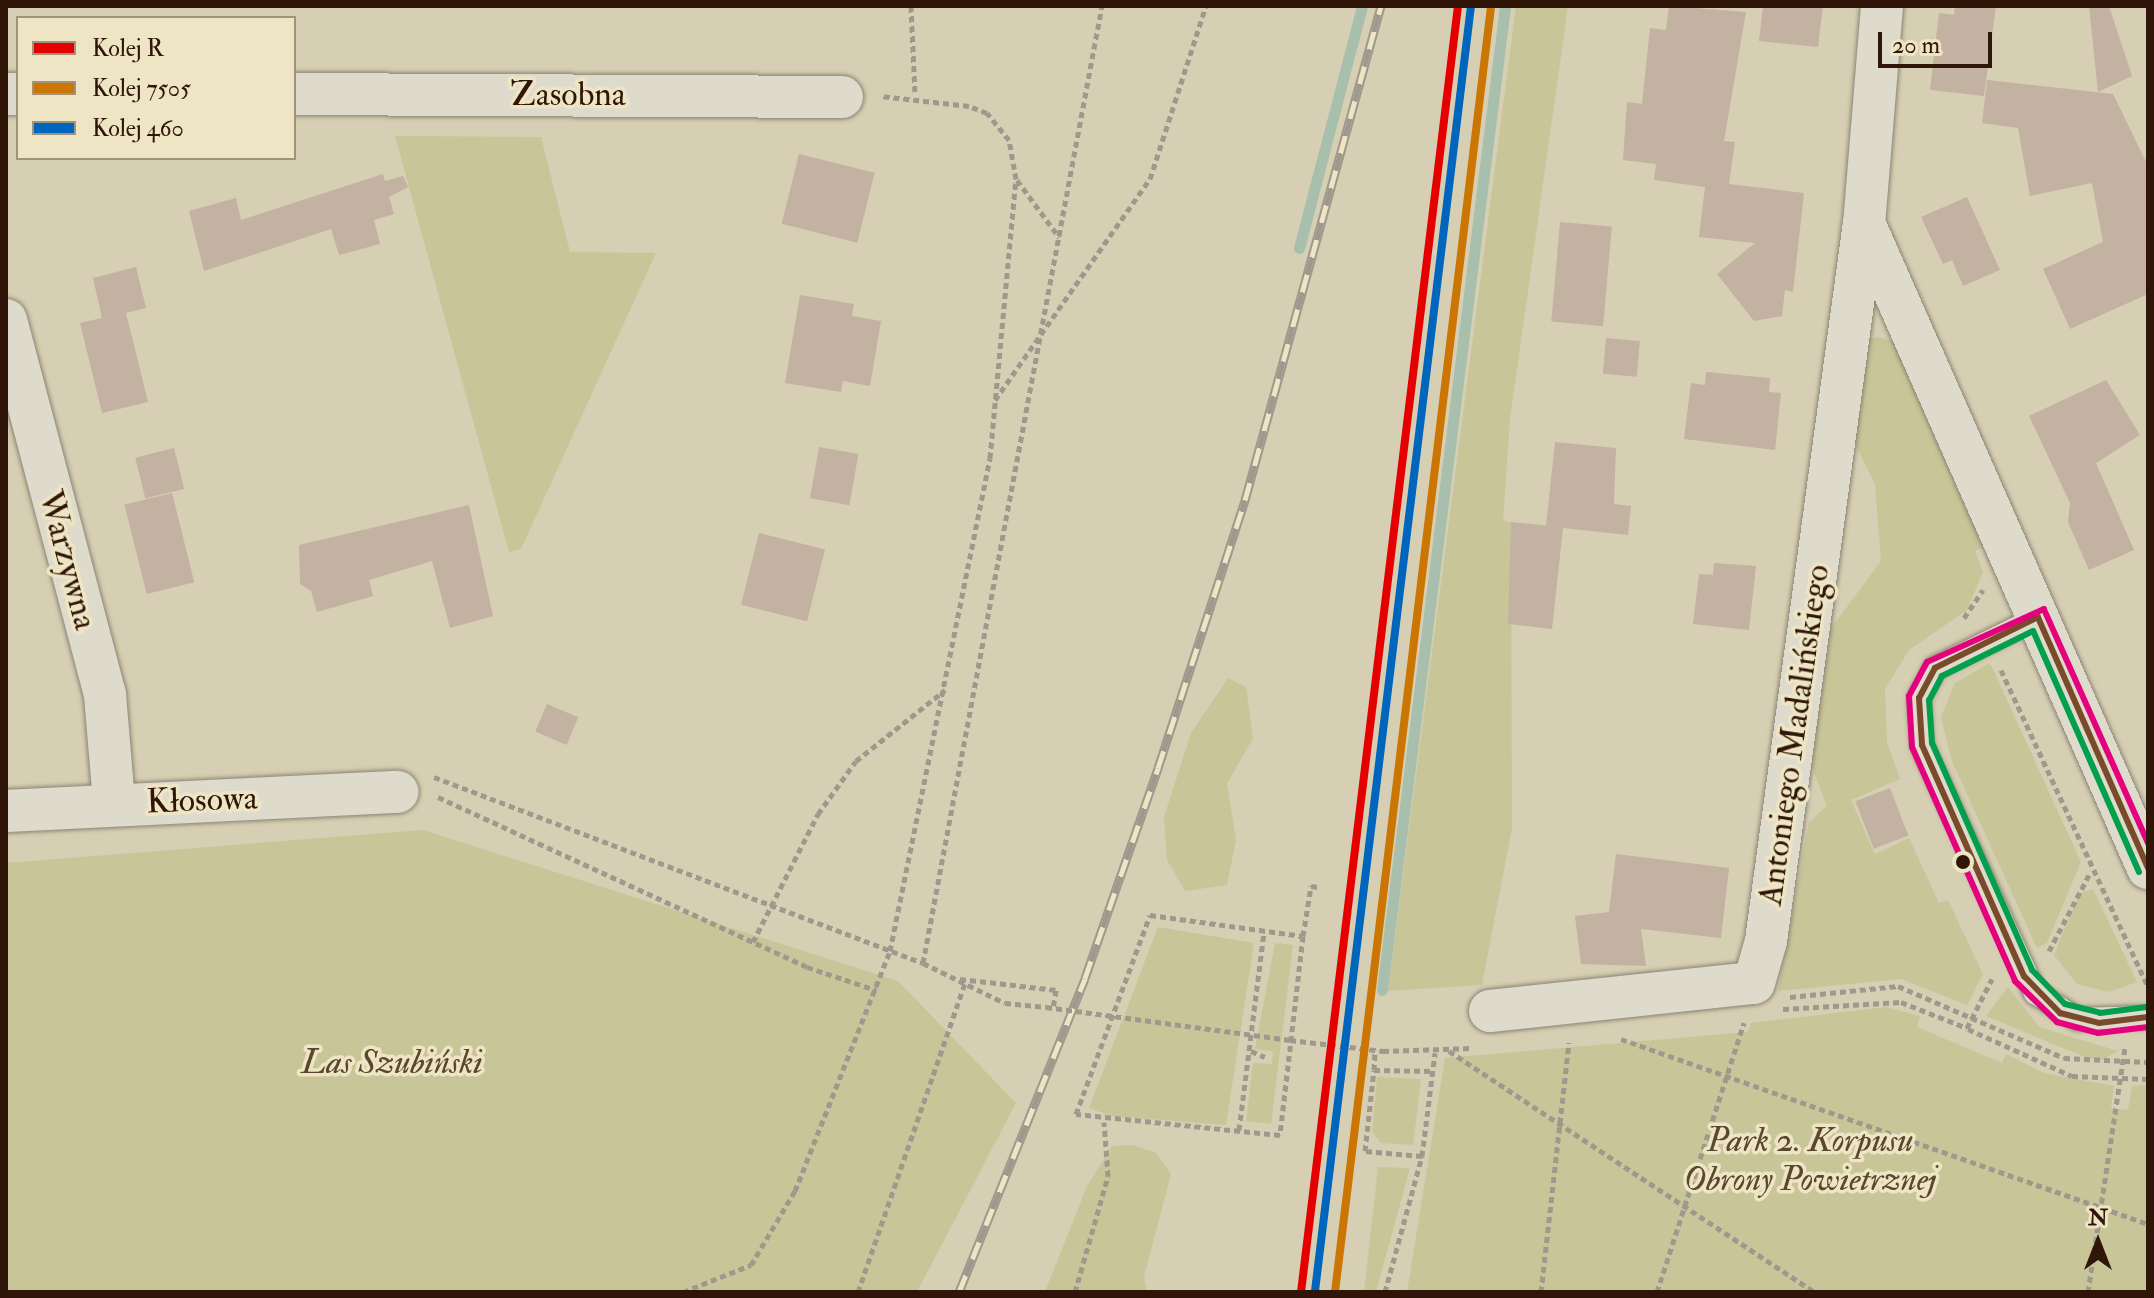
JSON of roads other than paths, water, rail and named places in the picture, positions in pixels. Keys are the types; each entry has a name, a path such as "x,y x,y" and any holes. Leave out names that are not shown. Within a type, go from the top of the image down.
{"street":[{"name":"Antoniego Madalińskiego","path":"1487,1029 1761,998 1766,941 1864,223 1882,6"},
{"name":"Zasobna","path":"296,94 842,97"},
{"name":"Antoniego Madalińskiego","path":"1864,223 2148,868"},
{"name":"Warzywna","path":"6,320 105,695 114,803"},
{"name":"Kłosowa","path":"6,811 410,784"}],"lane":[{"path":"2038,617 1988,638 1935,668 1919,698 1922,745 2035,993 2060,1013 2125,1021 2148,1017"}],"waterway":[{"path":"1299,248 1362,6"},
{"path":"1382,990 1505,6"}],"railway":[{"path":"959,1292 1085,978 1158,768 1245,500 1381,6"}],"rail line":[{"name":"R","path":"1301,1292 1458,6"},
{"name":"460","path":"1315,1291 1471,6"},
{"name":"7505","path":"1335,1292 1491,7"}],"park label":[{"name":"Las Szubiński","path":"392,1063"},
{"name":"Park 2. Korpusu Obrony Powietrznej","path":"1810,1160"}]}
